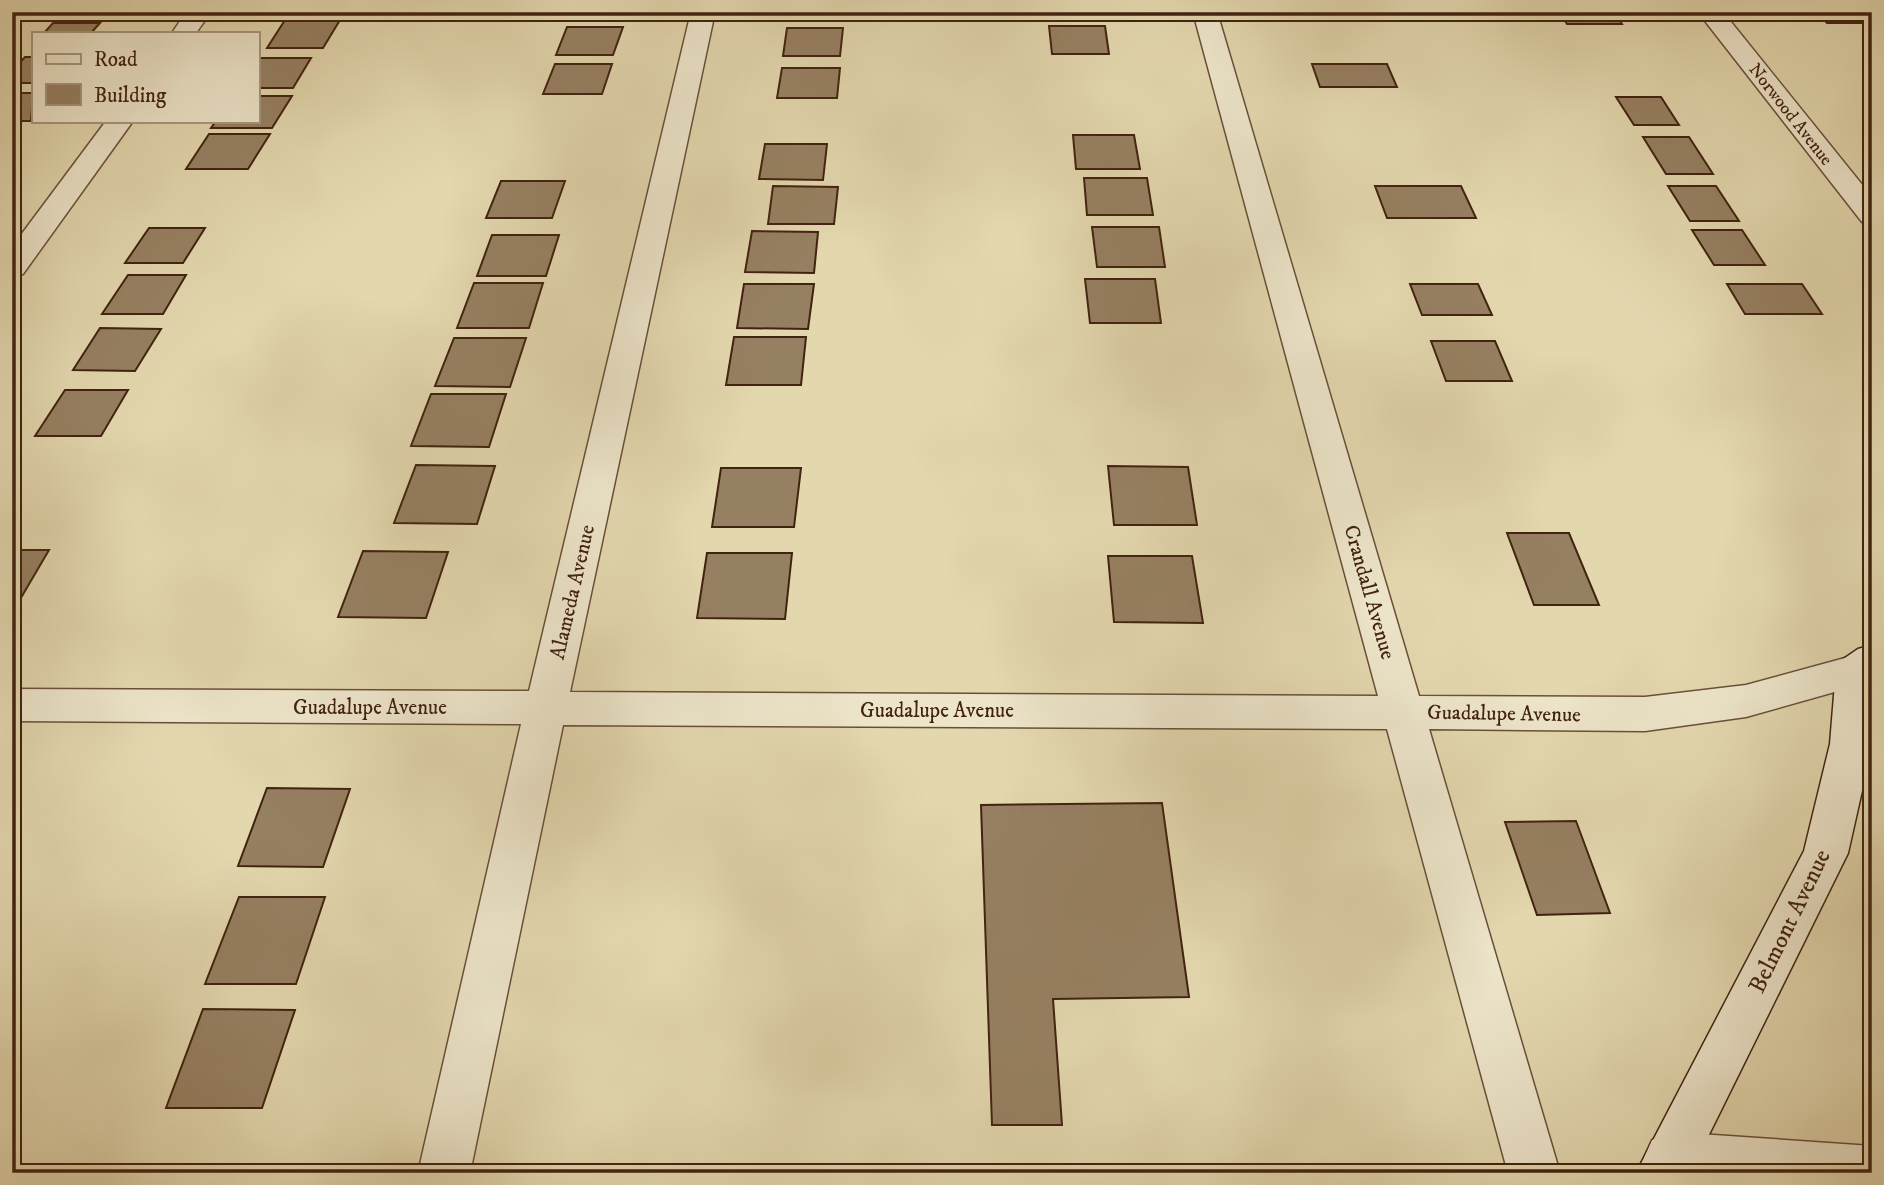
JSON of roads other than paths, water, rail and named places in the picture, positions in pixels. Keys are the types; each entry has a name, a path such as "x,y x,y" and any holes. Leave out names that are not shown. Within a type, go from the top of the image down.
{"street":[{"path":"185,32 199,12"},
{"name":"Alameda Avenue","path":"444,1173 703,12"},
{"name":"Crandall Avenue","path":"1205,12 1534,1173"},
{"name":"Norwood Avenue","path":"1710,12 1872,216"},
{"path":"12,268 119,122"},
{"name":"Guadalupe Avenue","path":"12,705 1645,714 1746,701 1864,665"},
{"name":"Belmont Avenue","path":"1666,1165 1826,853 1851,744 1864,665"},
{"path":"1666,1165 1872,1172"}]}
